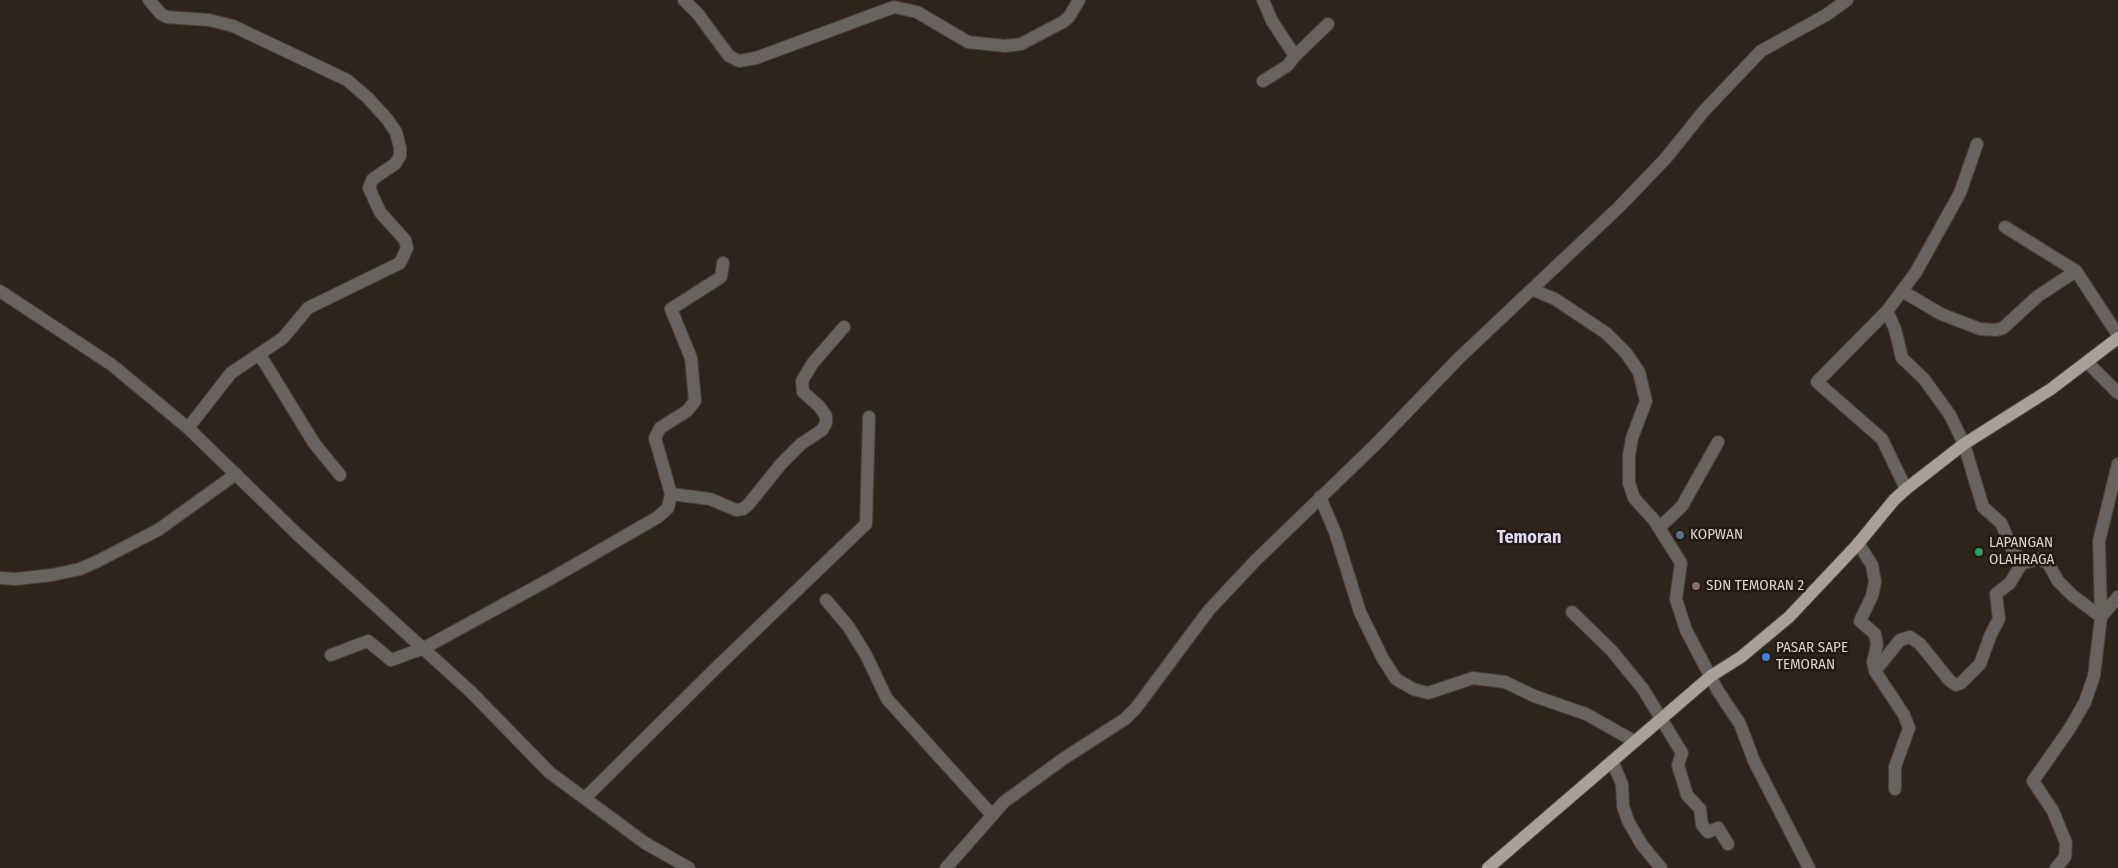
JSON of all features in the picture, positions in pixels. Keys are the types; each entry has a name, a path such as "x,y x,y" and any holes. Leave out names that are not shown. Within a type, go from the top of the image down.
{"main road":[{"path":"1488,868 1711,676 1741,657 1789,617 1906,489 1964,444 2051,389 2118,336"}],"street":[{"path":"149,0 161,14 167,17 209,20 233,26 347,80 380,111 400,140 400,156 395,164 372,180 369,188 380,212 405,240 407,248 400,263 308,308 283,338 232,373 188,428"},
{"path":"684,0 698,14 729,56 739,62 764,55 894,6 916,12 968,42 1005,46 1020,44 1063,22 1069,17 1079,0"},
{"path":"1263,0 1272,21 1295,56"},
{"path":"946,868 992,815 1032,780 1125,719 1146,695 1215,604 1466,352 1620,208 1666,158 1703,112 1761,51 1826,15 1847,0"},
{"path":"1263,81 1287,66 1328,24"},
{"path":"1906,489 1882,439 1817,382 1887,311 1916,272 1960,193 1977,144"},
{"path":"2005,227 2076,271 2118,336"},
{"path":"331,655 368,641 392,660 424,648 658,517 668,508 671,494 655,438 660,428 687,411 695,401 691,358 671,309 721,277 723,263"},
{"path":"1902,291 1940,314 1980,329 1996,330 2003,328 2038,296 2076,271"},
{"path":"1533,290 1555,299 1606,333 1626,354 1639,372 1646,401 1630,446 1629,483 1634,498 1659,528 1681,563 1676,593 1680,616 1694,647 1740,724 1754,761 1809,868"},
{"path":"0,291 112,365 188,428 354,586 424,648 537,761 645,843 689,868"},
{"path":"1887,311 1895,329 1902,358 1924,379 1943,403 1964,444 1982,507 2001,523 2012,549 2022,563"},
{"path":"671,494 710,499 736,510 743,509 748,505 801,444 822,430 826,424 826,416 819,406 802,392 802,381 812,364 844,327"},
{"path":"260,355 314,442 340,475"},
{"path":"2087,362 2118,393"},
{"path":"585,798 718,666 866,524 869,417"},
{"path":"1659,528 1682,506 1718,442"},
{"path":"2056,868 2065,857 2066,843 2053,811 2033,781 2085,702 2097,664 2101,617 2099,541 2118,464"},
{"path":"0,578 16,579 52,575 80,569 98,562 158,530 236,474"},
{"path":"1320,497 1335,532 1360,612 1383,659 1396,678 1404,685 1428,692 1473,678 1505,682 1534,696 1586,714 1634,741"},
{"path":"2108,506 2118,517"},
{"path":"1858,543 1874,573 1872,596 1860,622 1872,631 1877,639 1873,662 1875,671 1896,702 1909,728 1895,766 1894,789"},
{"path":"1875,671 1900,640 1910,637 1920,644 1950,681 1956,685 1961,684 1980,664 1991,634 1999,619 1996,594 2010,583 2022,563 2038,559 2048,563 2054,576 2063,586 2101,617"},
{"path":"2101,617 2118,597"},
{"path":"826,600 848,626 866,655 886,699 992,815"},
{"path":"1572,612 1612,651 1643,689 1682,753 1678,765 1686,795 1700,809 1702,825 1708,832 1718,828 1728,844"},
{"path":"1612,761 1622,784 1623,806 1628,821 1642,845 1661,868"}],"place":[{"name":"KOPWAN","path":"1680,535"},
{"name":"LAPANGAN OLAHRAGA","path":"1979,552"},
{"name":"SDN TEMORAN 2","path":"1696,586"},
{"name":"PASAR SAPE TEMORAN","path":"1766,657"}],"district":[{"name":"Temoran","path":"1529,538"}]}
